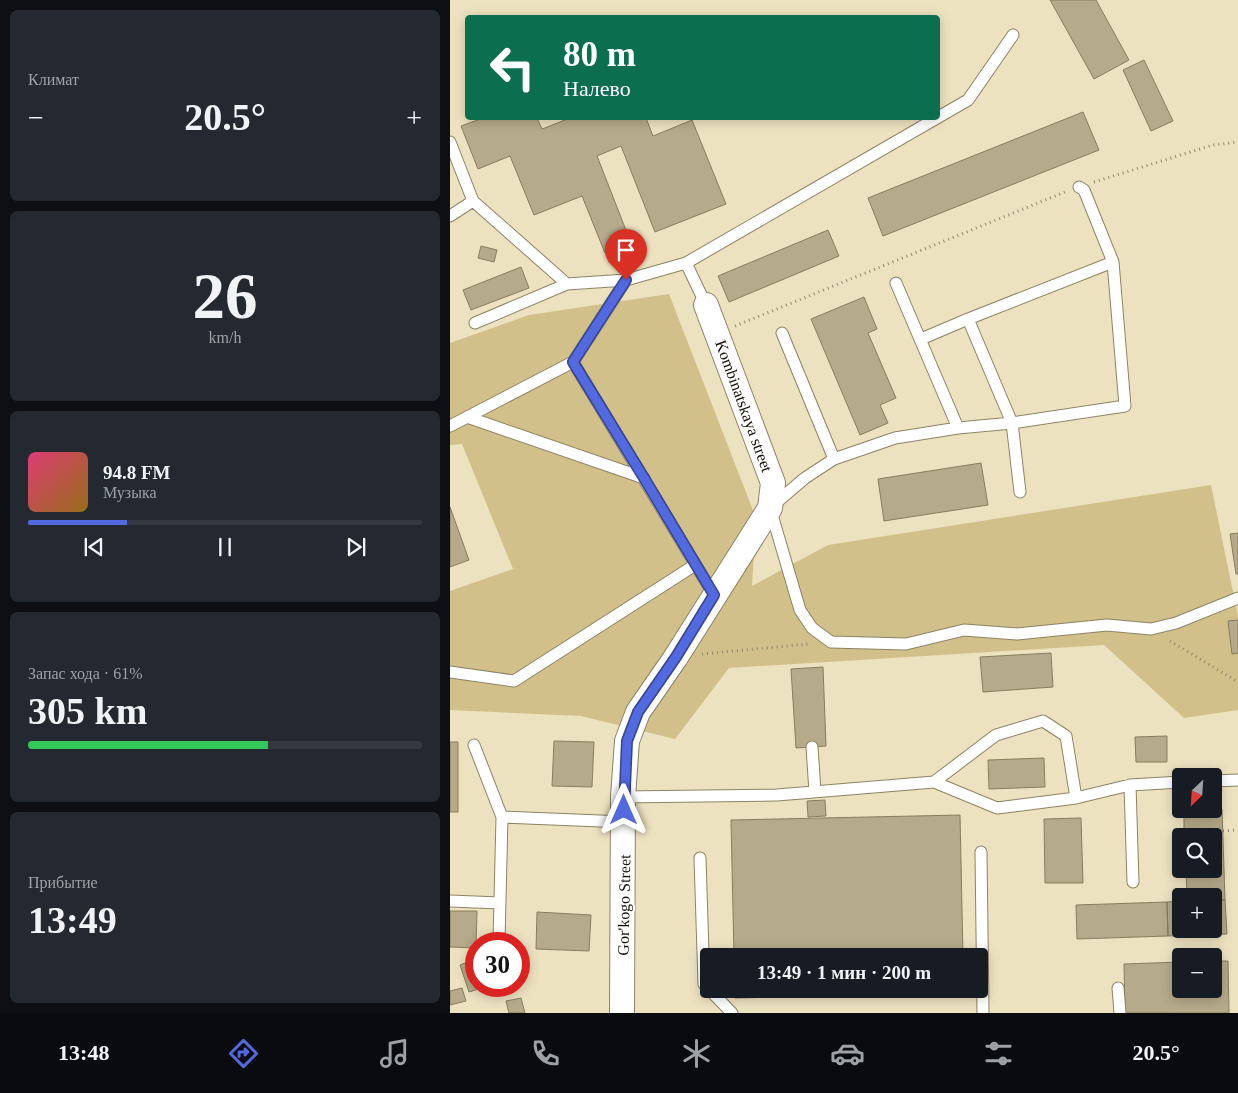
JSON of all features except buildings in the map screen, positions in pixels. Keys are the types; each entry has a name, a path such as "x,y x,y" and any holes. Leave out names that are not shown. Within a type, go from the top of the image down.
{"street":[{"name":"Kombinatskaya street","path":"624,797 627,741 638,712 676,657 770,508 773,483 706,305"},
{"name":"Gor'kogo Street","path":"622,1013 624,797"}],"lane":[{"path":"940,116 968,100 1012,35"},
{"path":"475,322 566,284 626,280 686,264 934,120"},
{"path":"450,142 473,202 566,284"},
{"path":"1079,187 1084,190 1113,262 1124,406 895,438 834,459 804,478 770,508 800,610 812,628 831,642 906,644 964,630 1017,634 1107,625 1151,629 1176,623 1238,598"},
{"path":"450,216 473,202"},
{"path":"921,339 1113,262"},
{"path":"686,264 706,305"},
{"path":"450,426 573,362 626,280"},
{"path":"896,283 958,428"},
{"path":"968,319 1012,423 1020,492"},
{"path":"782,333 834,459"},
{"path":"573,362 714,595"},
{"path":"467,417 644,478"},
{"path":"450,672 514,681 695,565"},
{"path":"934,782 996,735 1043,721 1066,736 1076,798"},
{"path":"474,745 502,817 499,932"},
{"path":"812,747 815,792"},
{"path":"1222,781 1238,780"},
{"path":"624,797 777,795 934,782 997,808 1076,798 1130,785 1172,783"},
{"path":"1130,785 1133,882"},
{"path":"502,817 624,822"},
{"path":"981,852 983,1013"},
{"path":"700,858 704,984 732,1013"},
{"path":"450,901 500,904"},
{"path":"1118,988 1120,1013"}],"path":[{"path":"717,333 1079,187 1213,145 1238,142"},
{"path":"1151,629 1238,682"},
{"path":"676,657 831,642"},
{"path":"1223,831 1238,830"}],"shaded area":[{"path":"669,294 756,518 752,586 828,545 1211,485 1238,616 1238,710 1184,718 1104,645 729,668 675,739 581,716 450,710 450,591 513,569 462,444 450,445 450,343 529,315"}],"route":[{"path":"624,810 627,741 638,712 676,657 714,595 573,362 626,280"}]}
